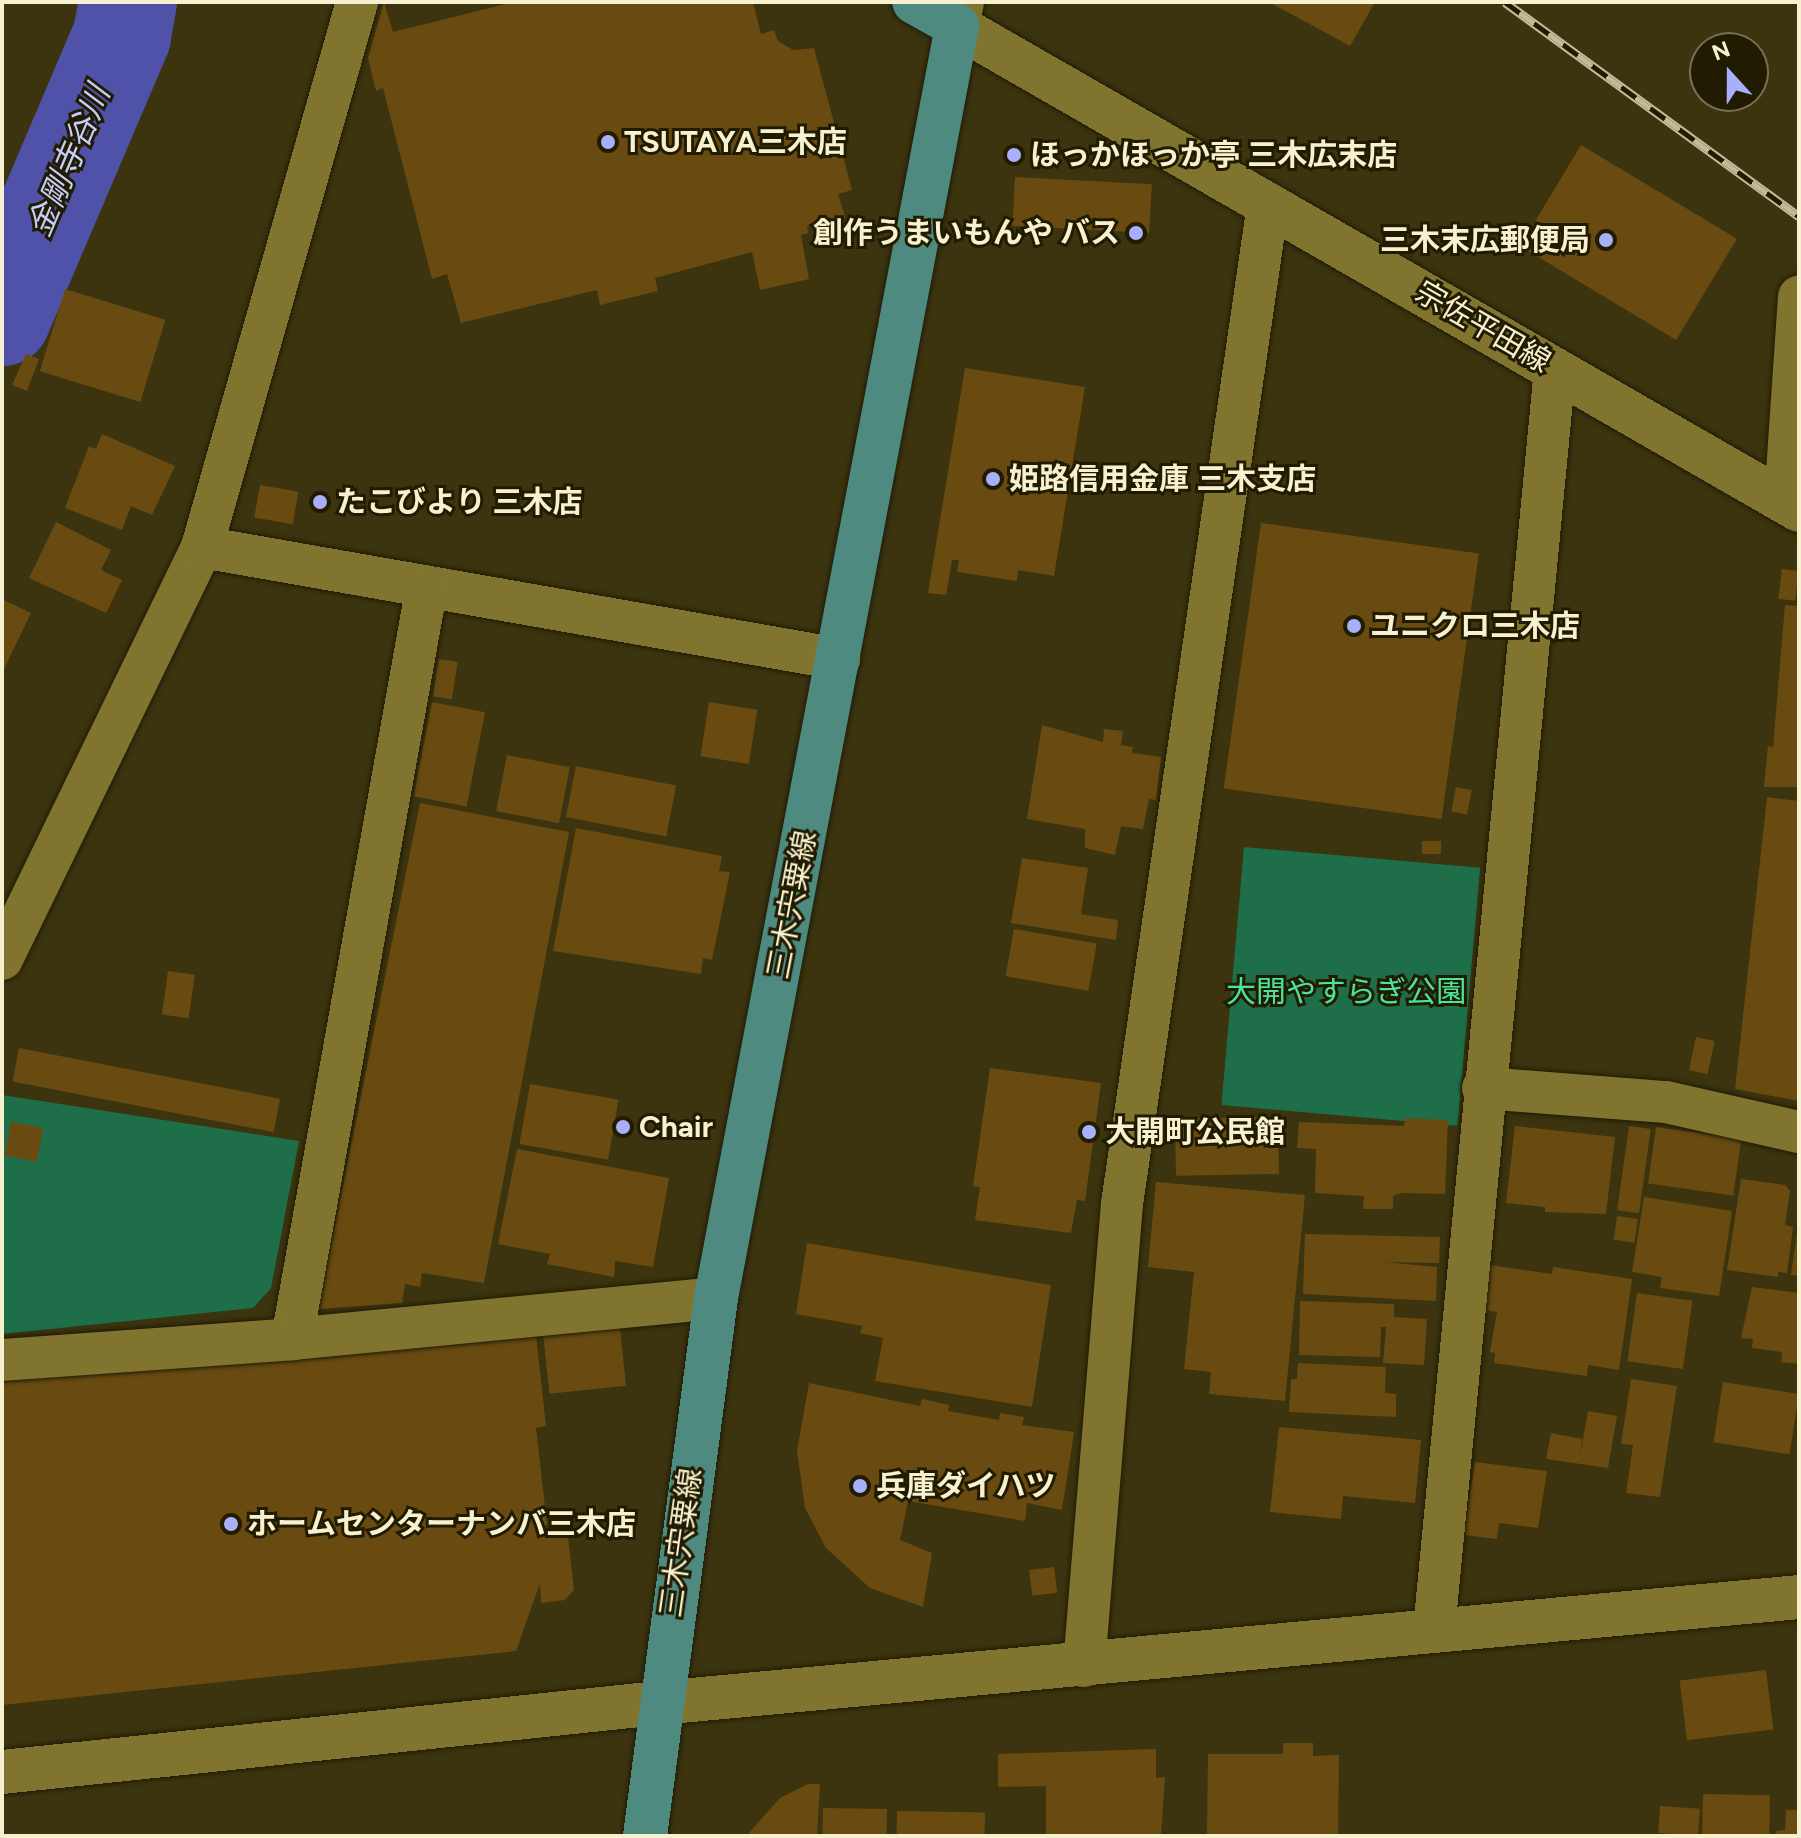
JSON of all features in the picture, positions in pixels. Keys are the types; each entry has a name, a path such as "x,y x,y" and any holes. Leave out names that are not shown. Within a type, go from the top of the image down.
{"main road":[{"path":"914,2 960,14"},
{"name":"三木宍粟線","path":"645,1836 659,1703 716,1298 960,14"}],"street":[{"path":"2,959 202,547 357,2"},
{"name":"宗佐平田線","path":"960,14 1268,204 1792,506"},
{"path":"1084,1666 1122,1204 1268,204"},
{"path":"1792,506 1799,296"},
{"path":"1434,1630 1483,1088 1555,369"},
{"path":"202,547 426,591 839,659"},
{"path":"292,1339 426,591"},
{"path":"1483,1088 1666,1102 1799,1132"},
{"path":"2,1360 292,1339 716,1298"},
{"path":"2,1772 659,1703 1084,1666 1799,1597"}],"green space":[{"name":"大開やすらぎ公園","path":"1244,847 1480,868 1458,1126 1221,1105"},
{"path":"2,1095 299,1141 271,1288 253,1308 2,1334"}],"building":[{"path":"384,2 393,32 514,2 753,2 761,34 774,30 778,41 793,50 814,48 852,190 838,194 845,217 807,227 808,233 801,235 809,279 760,290 752,252 655,278 658,291 600,305 597,290 461,323 447,274 432,279 383,88 376,91 368,58"},
{"path":"1269,2 1375,2 1350,46"},
{"path":"1581,145 1737,239 1676,340 1520,246"},
{"path":"1015,177 1152,184 1149,233 1012,226"},
{"path":"65,289 165,320 140,402 40,371"},
{"path":"26,354 39,359 27,391 12,385"},
{"path":"965,368 1085,387 1054,576 1018,570 1017,581 957,572 959,560 952,560 946,595 928,593"},
{"path":"102,434 175,466 152,515 131,506 122,530 65,508 89,446 96,449"},
{"path":"260,485 298,492 293,524 254,517"},
{"path":"56,522 111,550 101,570 122,580 106,613 29,578"},
{"path":"1261,523 1479,554 1442,819 1224,788"},
{"path":"1782,569 1799,571 1795,601 1778,599"},
{"path":"2,599 31,613 2,673"},
{"path":"1785,605 1799,606 1799,787 1764,787 1768,746 1773,747"},
{"path":"439,659 458,662 452,700 433,697"},
{"path":"432,702 485,712 467,807 414,796"},
{"path":"709,702 757,710 749,764 700,756"},
{"path":"1042,725 1103,742 1104,729 1123,731 1121,745 1133,747 1132,753 1161,757 1156,800 1149,799 1143,829 1121,826 1115,855 1085,848 1085,829 1027,819"},
{"path":"507,755 570,767 559,823 496,811"},
{"path":"576,766 676,785 666,837 566,817"},
{"path":"1456,787 1472,790 1467,815 1451,812"},
{"path":"1767,797 1799,801 1799,1101 1735,1089"},
{"path":"420,803 569,832 484,1283 422,1273 420,1287 405,1284 402,1303 318,1309"},
{"path":"576,828 722,856 719,871 730,872 712,960 703,958 701,974 553,951"},
{"path":"1422,841 1441,841 1441,854 1422,854"},
{"path":"1022,858 1088,868 1081,914 1118,920 1116,940 1011,923"},
{"path":"1014,929 1097,944 1088,991 1006,976"},
{"path":"168,971 195,975 189,1018 162,1015"},
{"path":"1696,1037 1715,1041 1708,1074 1689,1070"},
{"path":"19,1048 280,1099 274,1132 13,1081"},
{"path":"990,1068 1101,1083 1085,1201 1077,1200 1071,1233 975,1220 980,1187 973,1186"},
{"path":"530,1084 619,1100 608,1160 519,1144"},
{"path":"1278,1117 1279,1174 1176,1176 1175,1119"},
{"path":"1405,1118 1448,1120 1445,1194 1401,1193 1393,1196 1393,1209 1363,1209 1364,1196 1315,1193 1316,1149 1297,1148 1299,1122 1404,1126"},
{"path":"11,1122 43,1128 37,1162 5,1155"},
{"path":"1515,1126 1615,1137 1606,1214 1545,1212 1545,1207 1506,1203"},
{"path":"1629,1126 1651,1129 1639,1213 1617,1210"},
{"path":"1656,1127 1741,1139 1733,1195 1648,1183"},
{"path":"517,1149 669,1178 653,1267 615,1261 614,1277 547,1264 550,1254 498,1244"},
{"path":"1741,1179 1785,1185 1790,1191 1785,1225 1793,1227 1787,1273 1778,1272 1778,1277 1727,1270"},
{"path":"1156,1182 1305,1195 1285,1401 1209,1394 1211,1372 1184,1369 1194,1272 1148,1267"},
{"path":"1644,1197 1732,1211 1719,1296 1660,1288 1662,1277 1632,1272"},
{"path":"1617,1216 1638,1219 1634,1243 1614,1240"},
{"path":"1799,1233 1799,1276 1791,1275"},
{"path":"1305,1234 1440,1237 1439,1263 1384,1262 1437,1267 1436,1301 1303,1294"},
{"path":"807,1243 1051,1285 1032,1407 875,1381 883,1338 860,1333 862,1326 796,1314"},
{"path":"1489,1265 1552,1274 1553,1267 1632,1279 1619,1370 1588,1365 1587,1376 1494,1363 1495,1353 1490,1352 1497,1312 1483,1310"},
{"path":"1752,1287 1799,1293 1799,1364 1781,1362 1782,1352 1752,1348 1753,1339 1741,1338"},
{"path":"1637,1293 1692,1301 1683,1369 1627,1361"},
{"path":"1300,1301 1394,1304 1394,1317 1427,1319 1424,1365 1383,1363 1386,1327 1381,1327 1380,1357 1299,1355"},
{"path":"619,1319 626,1386 549,1394 542,1327"},
{"path":"535,1326 546,1426 536,1428 547,1525 535,1526 535,1532 557,1530 558,1538 568,1537 574,1590 565,1600 541,1603 540,1583 516,1651 2,1705 2,1382"},
{"path":"1298,1363 1386,1367 1385,1393 1396,1394 1396,1417 1289,1412 1291,1379 1297,1379"},
{"path":"1631,1379 1677,1386 1660,1497 1626,1493 1633,1445 1621,1444"},
{"path":"1723,1382 1799,1394 1790,1454 1713,1442"},
{"path":"809,1383 920,1406 922,1399 949,1405 948,1411 999,1420 1000,1413 1024,1417 1022,1425 1074,1432 1062,1510 1027,1503 1025,1521 908,1501 900,1540 932,1553 923,1607 870,1588 826,1548 805,1508 797,1451"},
{"path":"1588,1411 1617,1416 1608,1468 1546,1459 1551,1433 1582,1439 1580,1456"},
{"path":"1279,1427 1421,1440 1415,1503 1343,1496 1341,1519 1270,1512"},
{"path":"1475,1462 1547,1471 1538,1528 1499,1523 1497,1539 1464,1535"},
{"path":"1054,1567 1057,1593 1032,1596 1029,1570"},
{"path":"1766,1670 1773,1730 1687,1740 1680,1681"},
{"path":"1283,1743 1313,1743 1313,1756 1339,1755 1338,1836 1207,1836 1208,1754 1283,1754"},
{"path":"1156,1749 1156,1778 1165,1777 1161,1836 1046,1836 1046,1786 998,1787 998,1754"},
{"path":"808,1784 820,1784 817,1836 746,1836 780,1798"},
{"path":"1703,1794 1770,1795 1769,1836 1702,1836"},
{"path":"1660,1806 1700,1809 1698,1836 1658,1833"},
{"path":"823,1808 887,1809 887,1836 823,1836"},
{"path":"1786,1810 1799,1810 1799,1836 1776,1836 1776,1831 1785,1830"},
{"path":"897,1811 985,1813 985,1836 897,1836"}],"waterway":[{"name":"金剛寺谷川","path":"2,317 122,35 128,2"}],"railway":[{"path":"1505,2 1799,216"}],"place":[{"name":"TSUTAYA三木店","path":"608,142"},
{"name":"ほっかほっか亭 三木広末店","path":"1014,155"},
{"name":"創作うまいもんや バス","path":"1136,233"},
{"name":"三木末広郵便局","path":"1606,240"},
{"name":"姫路信用金庫 三木支店","path":"993,479"},
{"name":"たこびより 三木店","path":"320,502"},
{"name":"ユニクロ三木店","path":"1354,626"},
{"name":"Chair","path":"623,1127"},
{"name":"大開町公民館","path":"1089,1132"},
{"name":"兵庫ダイハツ","path":"860,1486"},
{"name":"ホームセンターナンバ三木店","path":"231,1524"}]}
